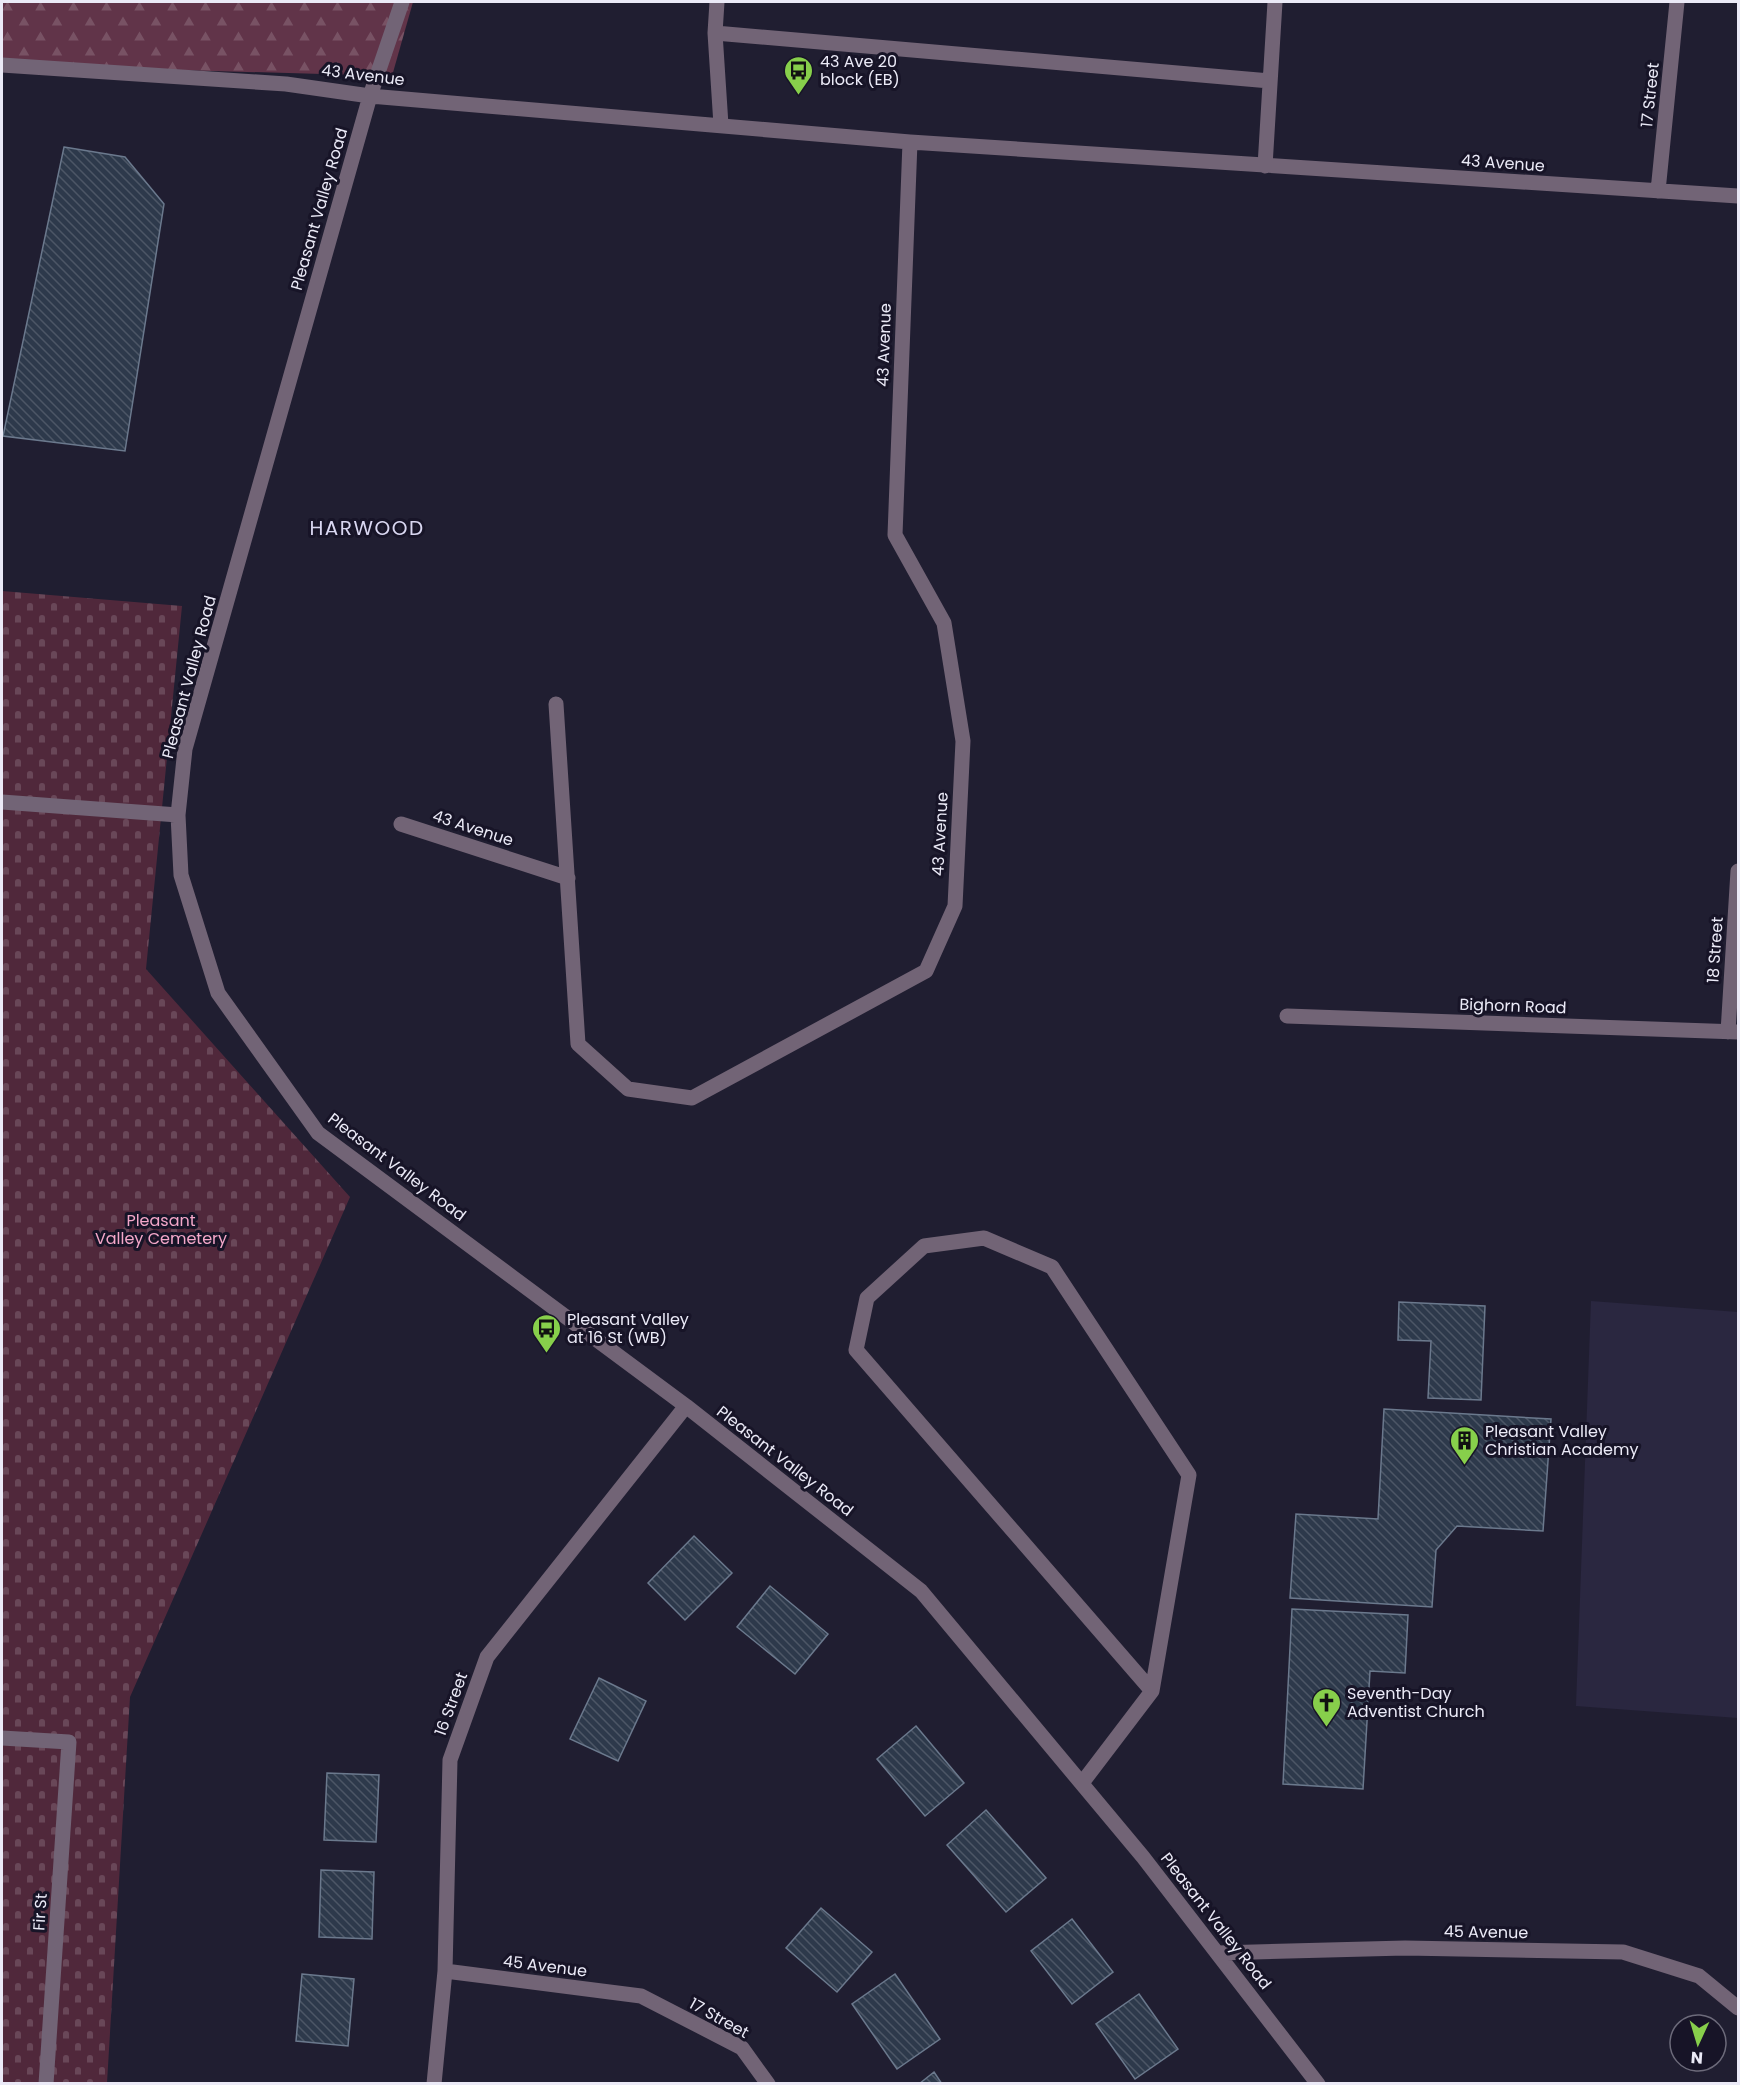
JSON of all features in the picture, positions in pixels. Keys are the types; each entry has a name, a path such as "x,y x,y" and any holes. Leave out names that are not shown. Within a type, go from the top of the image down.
{"street":[{"name":"Pleasant Valley Road","path":"402,2 370,96 185,750 178,815 181,875 218,993 318,1133 686,1406 921,1591 1082,1783 1218,1953 1318,2084"},
{"path":"717,2 715,33 721,125"},
{"path":"1265,166 1275,2"},
{"name":"17 Street","path":"1658,191 1677,2"},
{"path":"715,33 1270,81"},
{"name":"43 Avenue","path":"2,64 286,84 370,96 910,142 1738,196"},
{"name":"43 Avenue","path":"556,704 578,1044 628,1089 692,1098 926,971 955,906 963,741 944,623 895,535 910,142"},
{"path":"2,802 178,815"},
{"name":"43 Avenue","path":"401,824 568,878"},
{"name":"18 Street","path":"1733,1032 1738,871"},
{"name":"Bighorn Road","path":"1287,1016 1733,1032"},
{"path":"1082,1783 1152,1691 1189,1475 1052,1267 984,1238 924,1246 867,1298 855,1350 1152,1691"},
{"name":"16 Street","path":"434,2084 445,1971 450,1760 488,1657 686,1406"},
{"name":"Fir St","path":"2,1738 69,1743 46,2084"},
{"name":"45 Avenue","path":"1218,1953 1405,1948 1623,1953 1699,1976 1738,2008"},
{"name":"45 Avenue","path":"445,1971 641,1996"},
{"name":"17 Street","path":"641,1996 742,2048 768,2084"}],"shaded area":[{"path":"1591,1301 1738,1312 1738,1718 1576,1706"}],"green space":[{"path":"2,2 413,2 392,76 2,65"},
{"name":"Pleasant Valley Cemetery","path":"2,591 182,606 146,969 350,1197 130,1697 107,2083 2,2083"}],"building":[{"path":"64,147 125,157 164,204 125,451 3,436"},
{"path":"1399,1302 1485,1306 1481,1400 1428,1398 1431,1341 1398,1340"},
{"name":"Pleasant Valley Christian Academy","path":"1384,1409 1551,1419 1543,1531 1457,1526 1436,1550 1432,1607 1290,1598 1296,1514 1378,1519"},
{"path":"694,1536 732,1573 685,1620 648,1583"},
{"path":"770,1586 828,1634 795,1674 737,1627"},
{"name":"Seventh-Day Adventist Church","path":"1292,1609 1408,1615 1405,1673 1370,1671 1363,1789 1283,1784"},
{"path":"599,1678 646,1701 618,1761 570,1739"},
{"path":"916,1726 964,1783 925,1816 877,1759"},
{"path":"327,1773 379,1775 376,1842 324,1840"},
{"path":"986,1810 1046,1878 1006,1912 947,1845"},
{"path":"321,1870 374,1872 372,1939 319,1937"},
{"path":"821,1908 872,1952 837,1992 786,1948"},
{"path":"1072,1919 1113,1972 1072,2004 1031,1951"},
{"path":"302,1974 354,1979 348,2046 296,2041"},
{"path":"895,1974 940,2039 897,2069 852,2004"},
{"path":"1139,1994 1178,2049 1135,2079 1096,2024"},
{"path":"934,2072 942,2084 919,2084"}],"place":[{"name":"43 Ave 20 block (EB)","path":"799,96"},
{"name":"Pleasant Valley at 16 St (WB)","path":"546,1354"},
{"name":"Pleasant Valley Christian Academy","path":"1464,1466"},
{"name":"Seventh-Day Adventist Church","path":"1326,1728"}],"district":[{"name":"HARWOOD","path":"367,528"}]}
